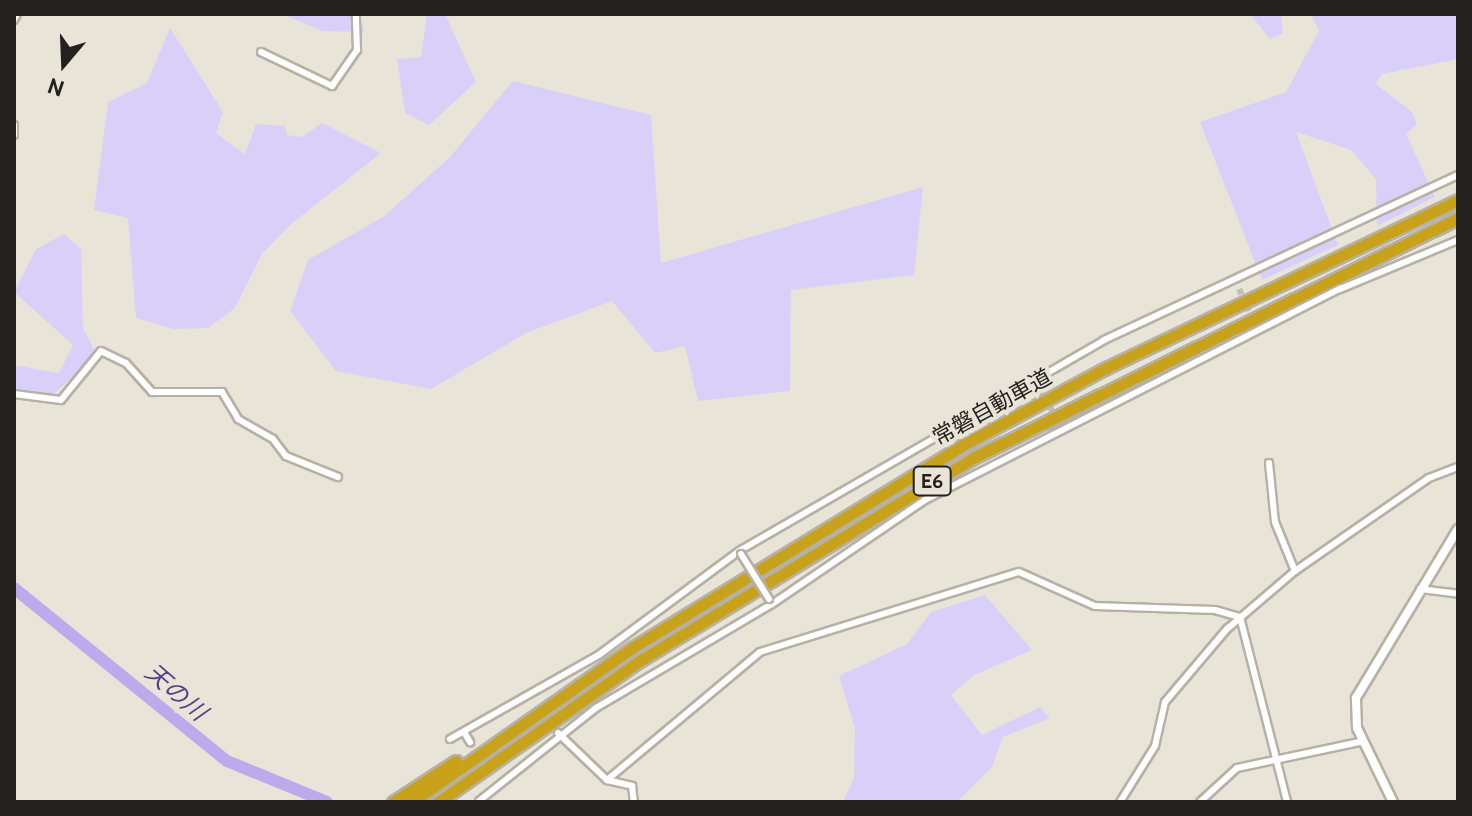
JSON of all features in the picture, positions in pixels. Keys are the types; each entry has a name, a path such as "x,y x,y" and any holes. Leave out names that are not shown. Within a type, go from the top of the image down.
{"highway":[{"name":"常磐自動車道","path":"405,800 755,569 961,446 1185,329 1458,200"},
{"name":"常磐自動車道","path":"438,802 690,629 971,459 1242,318 1458,218"}],"street":[{"path":"14,20 17,14"},
{"path":"261,52 332,86 357,50 356,14"},
{"path":"14,125 14,135"},
{"path":"450,739 600,654 740,552 1153,315 1234,281 1458,175"},
{"path":"479,801 558,733 771,602 925,500 1063,426 1458,240"},
{"path":"1234,281 1239,289"},
{"path":"1254,323 1256,333"},
{"path":"14,394 61,400 101,351 126,363 152,392 222,392 238,419 273,439 286,456 338,477"},
{"path":"1033,383 1040,393"},
{"path":"1269,463 1275,522 1295,571"},
{"path":"1120,802 1155,746 1165,702 1240,617 1295,571 1429,478 1458,467"},
{"path":"1393,802 1364,741 1355,705 1361,685 1458,529"},
{"path":"740,552 771,602"},
{"path":"607,780 760,652 1019,572 1095,606 1215,610 1240,617"},
{"path":"1420,589 1458,594"},
{"path":"1240,617 1287,802"},
{"path":"464,732 470,742"},
{"path":"558,733 607,780 632,786 634,802"},
{"path":"1200,802 1229,772 1364,741"},
{"path":"493,774 500,784"}],"shaded area":[{"path":"282,14 360,14 364,32 322,31"},
{"path":"427,14 445,14 476,82 429,125 405,113 397,59 421,57"},
{"path":"1250,14 1281,14 1283,33 1270,39"},
{"path":"1311,14 1458,14 1458,59 1382,74 1376,84 1412,112 1417,124 1406,134 1435,197 1377,226 1376,179 1351,150 1296,132 1338,245 1262,280 1200,122 1286,92 1319,31"},
{"path":"170,28 223,112 216,133 245,154 256,124 285,126 287,135 302,137 322,123 381,153 290,225 262,254 235,308 208,328 173,329 136,318 128,218 94,210 108,102 147,83"},
{"path":"513,81 651,115 661,263 923,187 914,275 791,290 790,391 698,401 685,346 655,353 612,301 526,333 431,389 336,371 290,311 308,260 383,217 449,158"},
{"path":"64,234 81,249 83,328 96,354 51,397 14,393 14,365 59,373 73,345 14,292 36,249"},
{"path":"985,595 1032,650 974,675 951,695 982,735 1040,707 1050,718 1003,737 992,767 957,802 843,802 854,778 855,729 839,676 907,644 931,612"}],"waterway":[{"name":"天の川","path":"14,588 227,761 327,802"}],"tunnel":[{"path":"1239,289 1254,322"},
{"path":"1040,393 1062,424"},
{"path":"470,742 493,774"}]}
